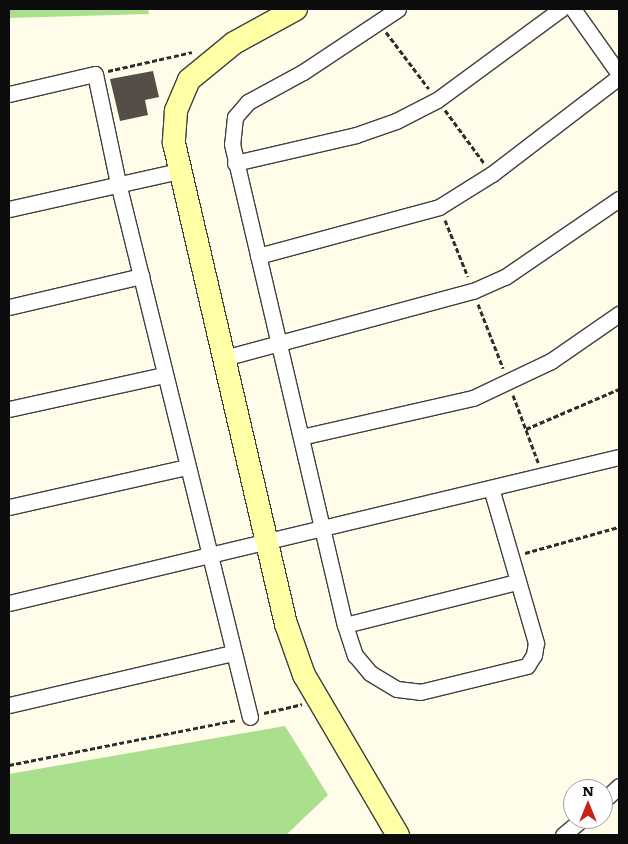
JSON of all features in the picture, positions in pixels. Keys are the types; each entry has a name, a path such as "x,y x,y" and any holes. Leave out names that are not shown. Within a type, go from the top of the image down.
{"street":[{"path":"296,9 234,42 189,80 178,100 174,122 179,171 286,624 318,699 398,835"},
{"path":"398,9 244,105 235,118 233,130 235,163 324,528 345,626 356,655 370,673 397,690 420,692 527,666 536,643 516,582 491,488"},
{"path":"235,163 356,135 396,121 437,100 561,9"},
{"path":"258,256 439,207 492,174 619,75 573,9"},
{"path":"9,94 95,74 118,183 164,375 232,653 250,717"},
{"path":"9,210 118,183 179,171"},
{"path":"224,358 279,345 473,291 505,277 619,199"},
{"path":"9,307 141,276"},
{"path":"301,437 472,398 508,384 551,361 619,314"},
{"path":"9,410 164,375"},
{"path":"9,603 619,457"},
{"path":"9,507 187,467"},
{"path":"345,626 516,582"},
{"path":"9,704 232,653"}],"path":[{"path":"95,74 197,51"},
{"path":"439,207 543,476"},
{"path":"526,429 619,389"},
{"path":"510,557 619,527"},
{"path":"9,765 250,717 318,699"}],"green space":[{"path":"9,9 148,9 149,14 9,18"},
{"path":"285,726 328,795 286,835 9,835 9,774"}],"building":[{"path":"153,71 159,97 145,100 148,115 120,121 110,79"}]}
